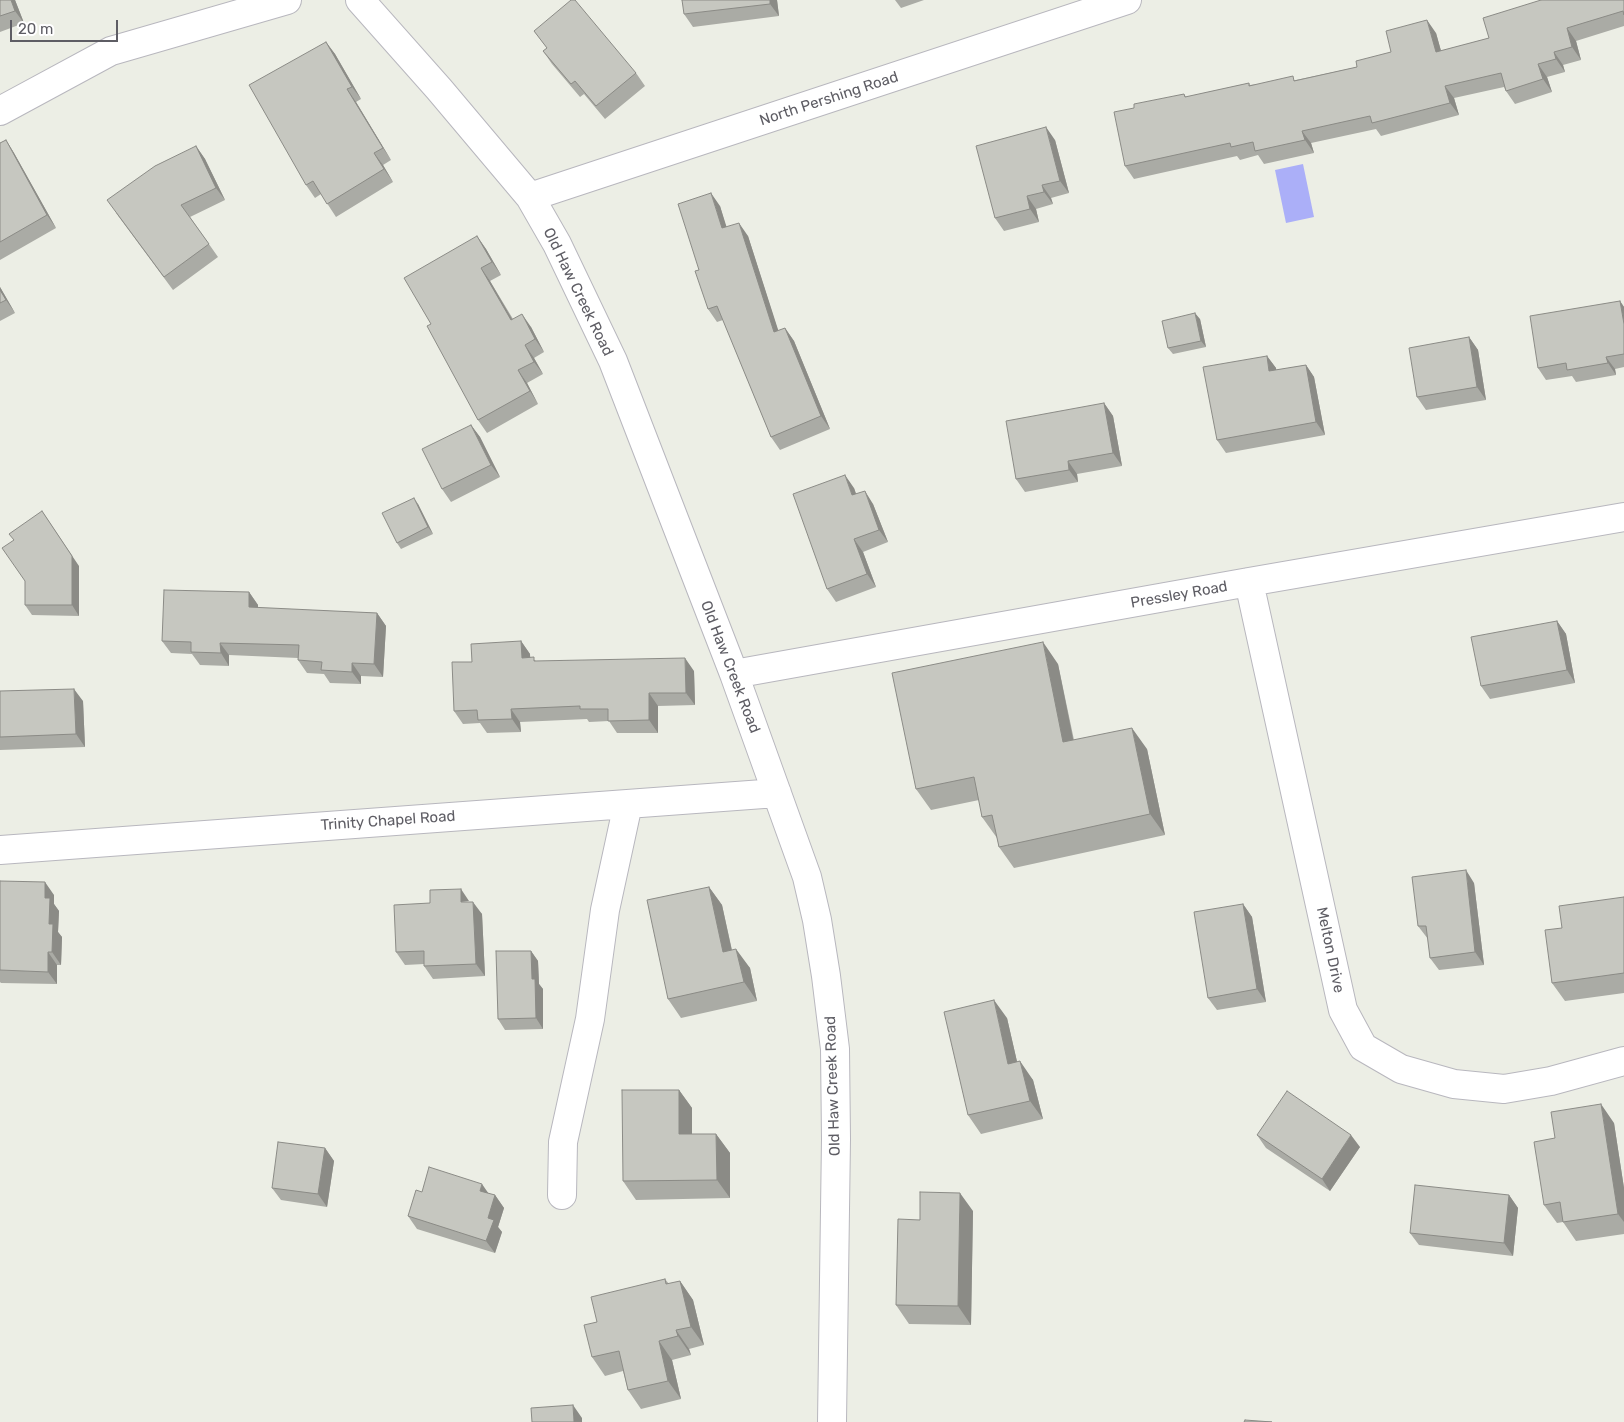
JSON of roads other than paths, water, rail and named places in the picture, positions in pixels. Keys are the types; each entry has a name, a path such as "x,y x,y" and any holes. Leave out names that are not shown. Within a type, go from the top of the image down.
{"street":[{"path":"0,111 111,50 286,0"},
{"name":"Old Haw Creek Road","path":"360,0 439,89 530,197 557,244 613,361 734,674 806,876 817,920 835,1049 836,1140 832,1422"},
{"name":"North Pershing Road","path":"530,197 1127,0"},
{"name":"Pressley Road","path":"734,674 1624,517"},
{"name":"Melton Drive","path":"1249,582 1343,1010 1363,1047 1401,1069 1454,1084 1504,1089 1551,1081 1624,1061"},
{"name":"Trinity Chapel Road","path":"0,850 777,793"},
{"path":"562,1195 563,1142 590,1019 605,910 628,804"}],"water":[{"path":"1303,164 1314,217 1286,223 1275,170"}]}
